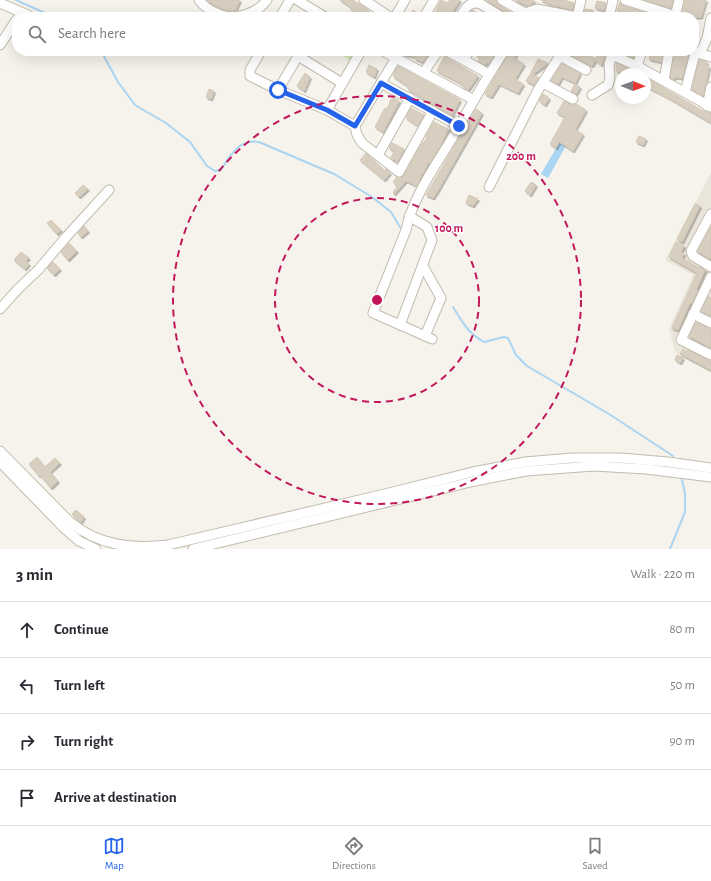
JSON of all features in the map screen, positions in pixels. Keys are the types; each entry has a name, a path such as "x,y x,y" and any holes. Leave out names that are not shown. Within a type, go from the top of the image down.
{"street":[{"path":"199,0 205,7 216,12"},
{"path":"253,12 260,8 267,0"},
{"path":"283,12 290,0"},
{"path":"297,0 316,12"},
{"path":"364,0 376,3 385,12"},
{"path":"398,12 406,0"},
{"path":"427,12 434,0"},
{"path":"537,9 540,0"},
{"path":"578,12 582,0"},
{"path":"610,12 613,0"},
{"path":"625,0 642,2 664,12"},
{"path":"676,12 678,0"},
{"path":"507,1 520,12"},
{"path":"463,12 467,6 475,2 479,3 491,12"},
{"path":"0,3 15,12"},
{"path":"530,12 537,9 552,12"},
{"path":"699,49 709,38 711,18"},
{"path":"0,46 12,29"},
{"path":"699,54 711,57"},
{"path":"258,56 250,70 250,76 278,90 327,110 355,126"},
{"path":"278,90 298,56"},
{"path":"302,56 342,83"},
{"path":"327,110 358,56"},
{"path":"392,56 474,100"},
{"path":"424,72 435,56"},
{"path":"456,56 489,74"},
{"path":"464,60 466,56"},
{"path":"423,266 441,298 429,337 373,313 406,230 409,216 420,192 501,56"},
{"path":"489,187 538,90 560,56"},
{"path":"564,56 586,70"},
{"path":"592,94 608,85 610,78 609,64 611,56"},
{"path":"618,56 709,106 711,87"},
{"path":"637,66 640,56"},
{"path":"664,80 669,56"},
{"path":"685,92 694,56"},
{"path":"396,58 355,126 357,135 362,143 399,172 433,111"},
{"path":"381,83 459,126"},
{"path":"543,83 573,99"},
{"path":"378,155 410,98"},
{"path":"0,309 39,269 109,190"},
{"path":"711,214 691,251 693,256 711,267"},
{"path":"400,325 432,240 426,227 409,216"},
{"path":"711,278 708,291 693,314 681,340 711,355"},
{"path":"693,314 711,323"},
{"path":"2,458 81,531 112,545 142,549 154,549 168,546 473,472 525,462 572,458 621,458 668,462 711,468"},
{"path":"2,458 63,527 79,540 96,549"},
{"path":"193,549 475,481 526,471 594,466 646,469 711,477"}],"shaded area":[{"path":"711,173 711,373 675,352 669,329 693,275 665,260"}],"green space":[{"path":"343,56 352,56 350,60"}],"water":[{"path":"561,140 567,144 548,178 541,174"}],"building":[{"path":"207,0 240,0 235,11 231,11 219,8"},
{"path":"340,0 353,0 368,10 367,12 355,12 351,10 352,8"},
{"path":"441,0 447,3 450,0 460,0 452,12 435,12"},
{"path":"486,0 496,0 499,5 510,12 505,12"},
{"path":"515,0 534,0 529,6"},
{"path":"541,0 564,0 574,3 572,10 557,7"},
{"path":"645,0 673,0 671,8"},
{"path":"685,0 706,0 701,17 699,17 699,12 683,12"},
{"path":"597,1 606,3 604,10 595,8"},
{"path":"620,2 623,6 643,12 621,12 617,11"},
{"path":"585,9 593,10 592,12 584,12"},
{"path":"412,56 427,56 423,62 415,59 416,57"},
{"path":"444,56 478,76 468,90 463,87 464,85 437,71"},
{"path":"477,56 494,56 489,63 487,62 485,65 478,61 480,58"},
{"path":"507,56 515,56 514,58 524,64 515,79 523,84 518,93 499,84 491,97 485,94"},
{"path":"572,56 591,56 596,59 592,66"},
{"path":"597,56 605,56 601,65 595,60"},
{"path":"650,56 662,56 661,62 649,59"},
{"path":"674,56 688,56 682,78 670,78"},
{"path":"538,59 548,63 533,74 539,78 534,85 526,81"},
{"path":"699,60 707,62 706,66 709,66 706,82 708,82 705,86 703,96 692,90"},
{"path":"616,63 627,68 616,68"},
{"path":"562,64 580,73 575,83 562,77 558,84 551,81"},
{"path":"369,65 377,69 374,77 366,72"},
{"path":"398,66 460,100 452,115 408,89 409,87 394,77 393,75"},
{"path":"305,73 310,77 304,91 297,86"},
{"path":"651,81 703,111 711,113 711,123 651,89"},
{"path":"575,84 580,87 576,94 571,91"},
{"path":"209,89 214,91 211,99 206,97"},
{"path":"543,94 549,98 545,105 539,101"},
{"path":"393,98 399,101 383,132 375,127 385,108 387,109 391,99 392,100"},
{"path":"564,101 571,104 576,104 586,110 575,130 583,134 573,151 559,142 556,148 550,144 565,117 557,113"},
{"path":"411,108 424,115 418,126 406,118"},
{"path":"476,109 482,113 437,192 433,198 426,195"},
{"path":"434,122 448,129 438,150 430,163 428,162 417,186 406,181 394,194 393,193 397,186 393,182 397,177 400,179 404,175 421,145 427,138 426,136"},
{"path":"639,136 646,139 643,145 636,142"},
{"path":"392,143 404,149 398,161 391,158 394,151 389,148"},
{"path":"366,153 385,171 386,169 390,173 384,180 360,160"},
{"path":"531,182 536,185 530,195 525,191"},
{"path":"83,185 88,189 79,197 75,193"},
{"path":"469,195 478,199 473,206 466,203"},
{"path":"695,204 700,206 682,242 677,239"},
{"path":"51,220 61,230 57,234 47,223"},
{"path":"84,226 88,231 81,237 78,233"},
{"path":"711,227 711,256 710,259 698,251"},
{"path":"676,242 684,246 681,252 684,254 682,258 705,270 696,290 698,291 691,304 690,303 678,330 672,328 697,273 669,257"},
{"path":"69,243 77,251 68,260 61,252"},
{"path":"21,252 29,258 26,261 29,264 25,269 14,260"},
{"path":"53,262 60,269 54,275 47,268"},
{"path":"708,296 711,298 711,316 701,311"},
{"path":"696,323 711,329 711,348 689,336"},
{"path":"683,349 711,362 711,370 680,354"},
{"path":"677,355 683,358 680,363 675,360"},
{"path":"37,457 45,467 55,458 60,463 50,472 58,481 51,488 29,464"},
{"path":"76,510 84,517 81,522 72,514"}],"waterway":[{"path":"16,0 43,12"},
{"path":"104,56 118,82 135,105 166,123 190,142 207,166 215,171 221,170 233,153 241,145 245,143 259,142 334,174 372,197 391,212 400,227"},
{"path":"453,307 473,335 484,342 504,337 508,338 516,355 527,366 609,414 673,456"},
{"path":"670,549 685,512 685,494 682,480"}],"route":[{"path":"278,90 327,110 355,126 381,83 459,126"}]}
